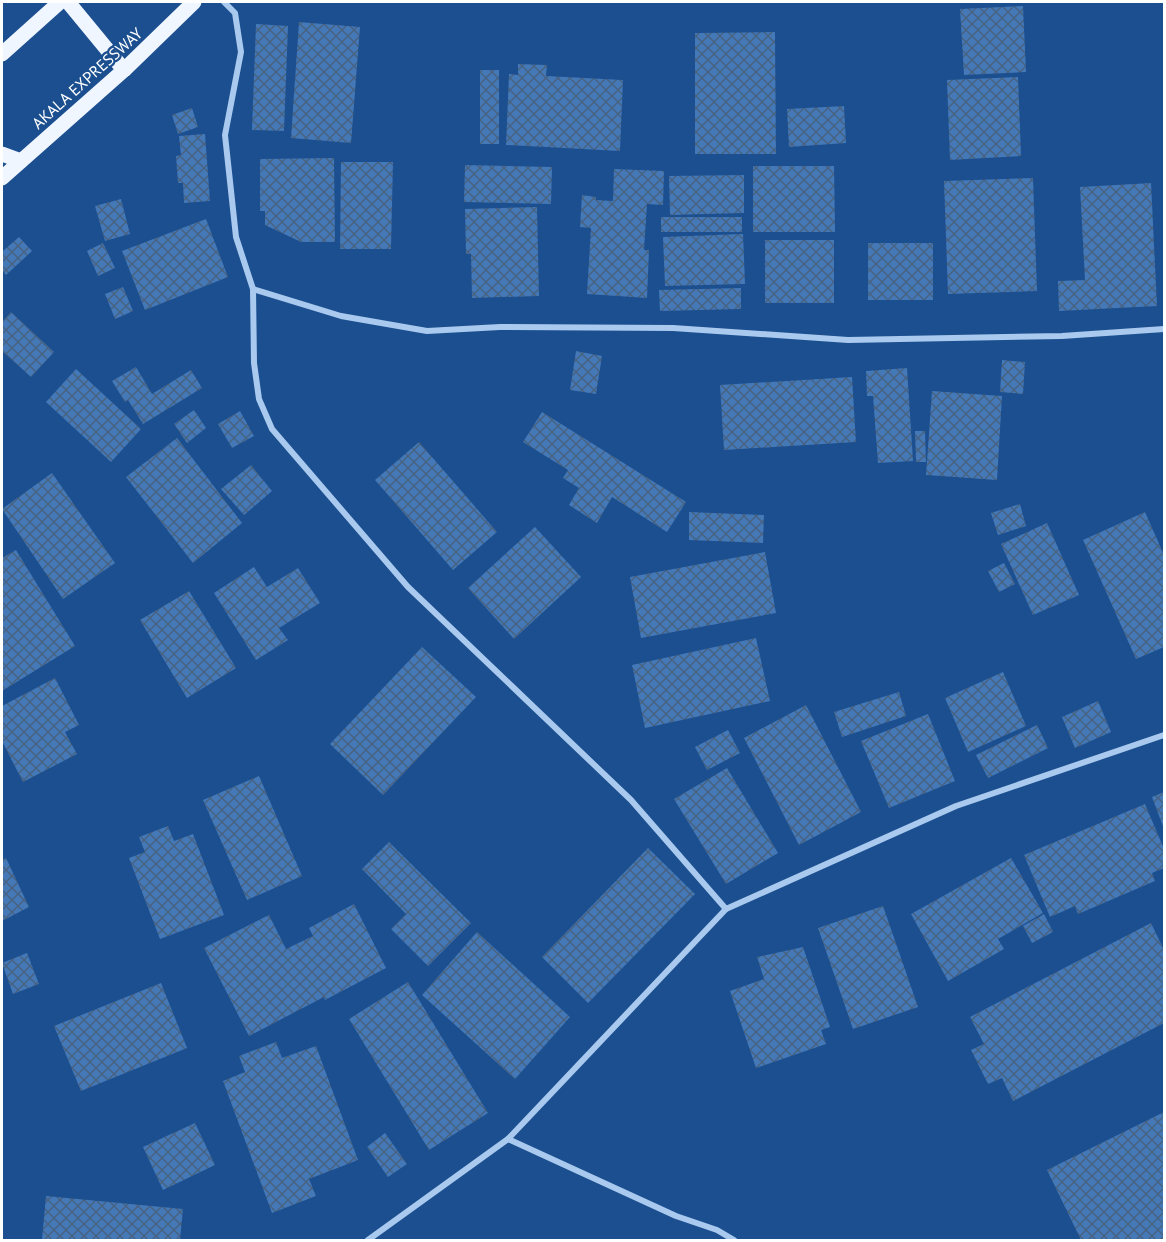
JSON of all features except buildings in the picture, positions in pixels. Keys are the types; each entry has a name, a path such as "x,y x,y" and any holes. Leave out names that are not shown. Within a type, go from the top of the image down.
{"main road":[{"path":"2,54 60,2"},
{"path":"68,2 124,70"},
{"name":"AKALA EXPRESSWAY","path":"2,178 124,70 194,2"},
{"path":"2,154 21,161"}],"street":[{"path":"224,2 235,13 241,52 225,135 236,237 253,289 254,363 259,399 272,429 408,587 631,800 726,909"},
{"path":"253,289 341,316 427,331 500,327 673,328 848,340 1072,336 1164,329"},
{"path":"368,1240 508,1139 726,909 956,807 1164,735"},
{"path":"508,1139 676,1216 717,1230 734,1240"}]}
